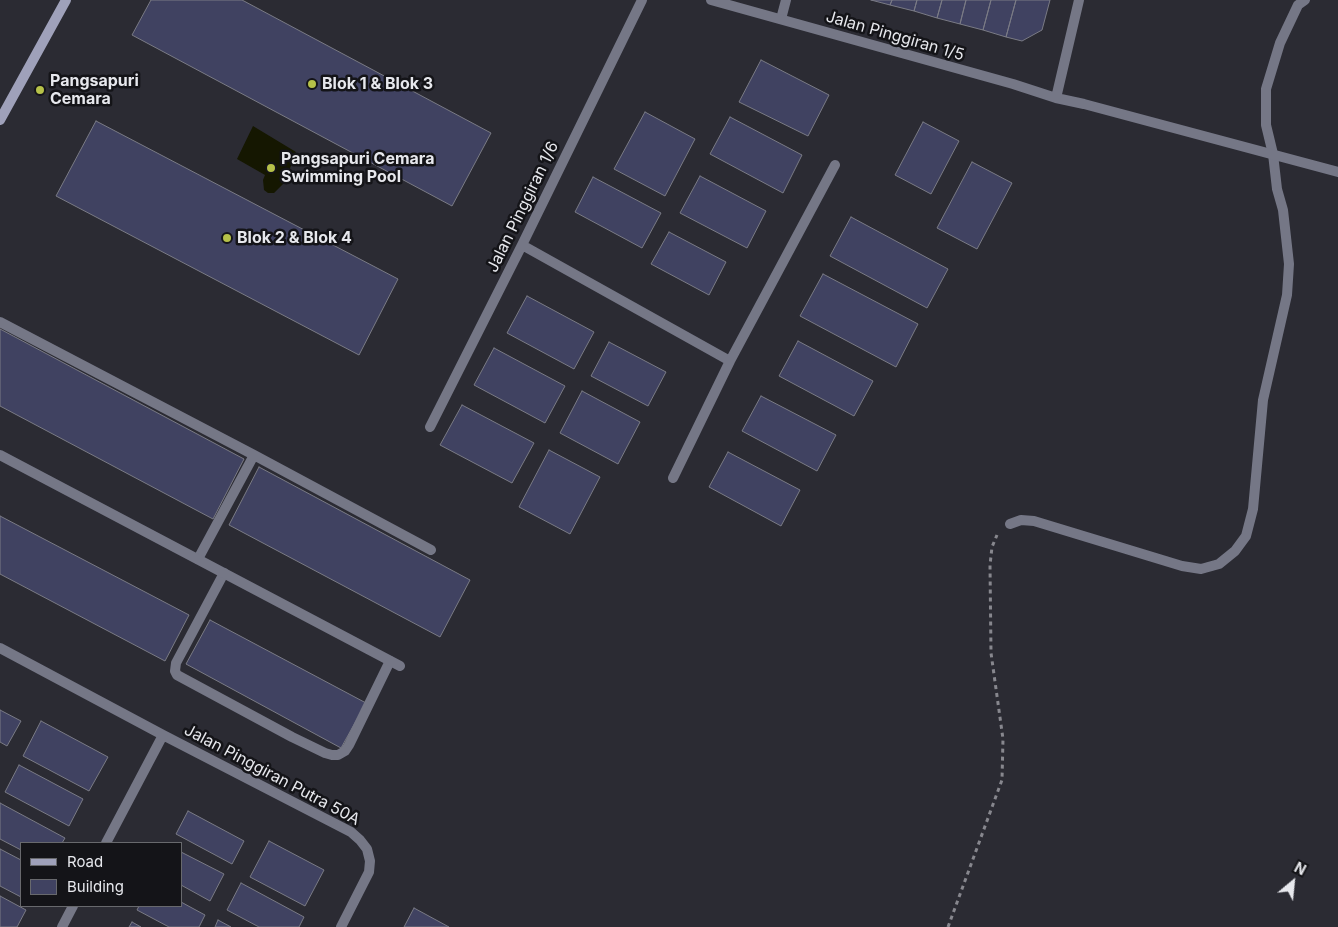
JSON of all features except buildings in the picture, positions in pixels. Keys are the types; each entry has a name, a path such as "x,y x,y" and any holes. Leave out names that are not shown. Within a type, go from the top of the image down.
{"street":[{"path":"0,120 66,0"},
{"name":"Jalan Pinggiran 1/6","path":"430,426 522,245 642,0"},
{"name":"Jalan Pinggiran 1/5","path":"711,0 1013,84 1056,98 1338,172"},
{"path":"781,19 786,0"},
{"path":"1056,98 1079,0"},
{"path":"1010,524 1022,520 1034,521 1182,566 1201,569 1219,564 1235,551 1246,536 1253,509 1263,400 1288,295 1289,264 1283,210 1277,189 1273,154 1266,126 1266,89 1280,43 1298,5 1305,0"},
{"path":"673,478 730,361 835,166"},
{"path":"522,245 730,361"},
{"path":"0,322 430,550"},
{"path":"0,455 400,666"},
{"path":"198,560 254,455"},
{"path":"224,573 176,663 175,671 177,675 324,754 338,755 349,746 390,661"},
{"name":"Jalan Pinggiran Putra 50A","path":"0,648 351,832 367,849 370,872 341,927"},
{"name":"Jalan Pinggiran Putra 50A","path":"107,842 163,735"},
{"path":"62,927 72,907"}],"path":[{"path":"948,927 1002,780 1003,739 991,652 990,565 992,547 998,533 1010,524"}],"shaded area":[{"name":"Pangsapuri Cemara Swimming Pool","path":"253,126 296,152 285,182 274,193 268,193 264,190 263,180 265,175 237,159"}],"place":[{"name":"Blok 1 & Blok 3","path":"312,84"},
{"name":"Pangsapuri Cemara","path":"40,90"},
{"name":"Pangsapuri Cemara Swimming Pool","path":"271,168"},
{"name":"Blok 2 & Blok 4","path":"227,238"}]}
